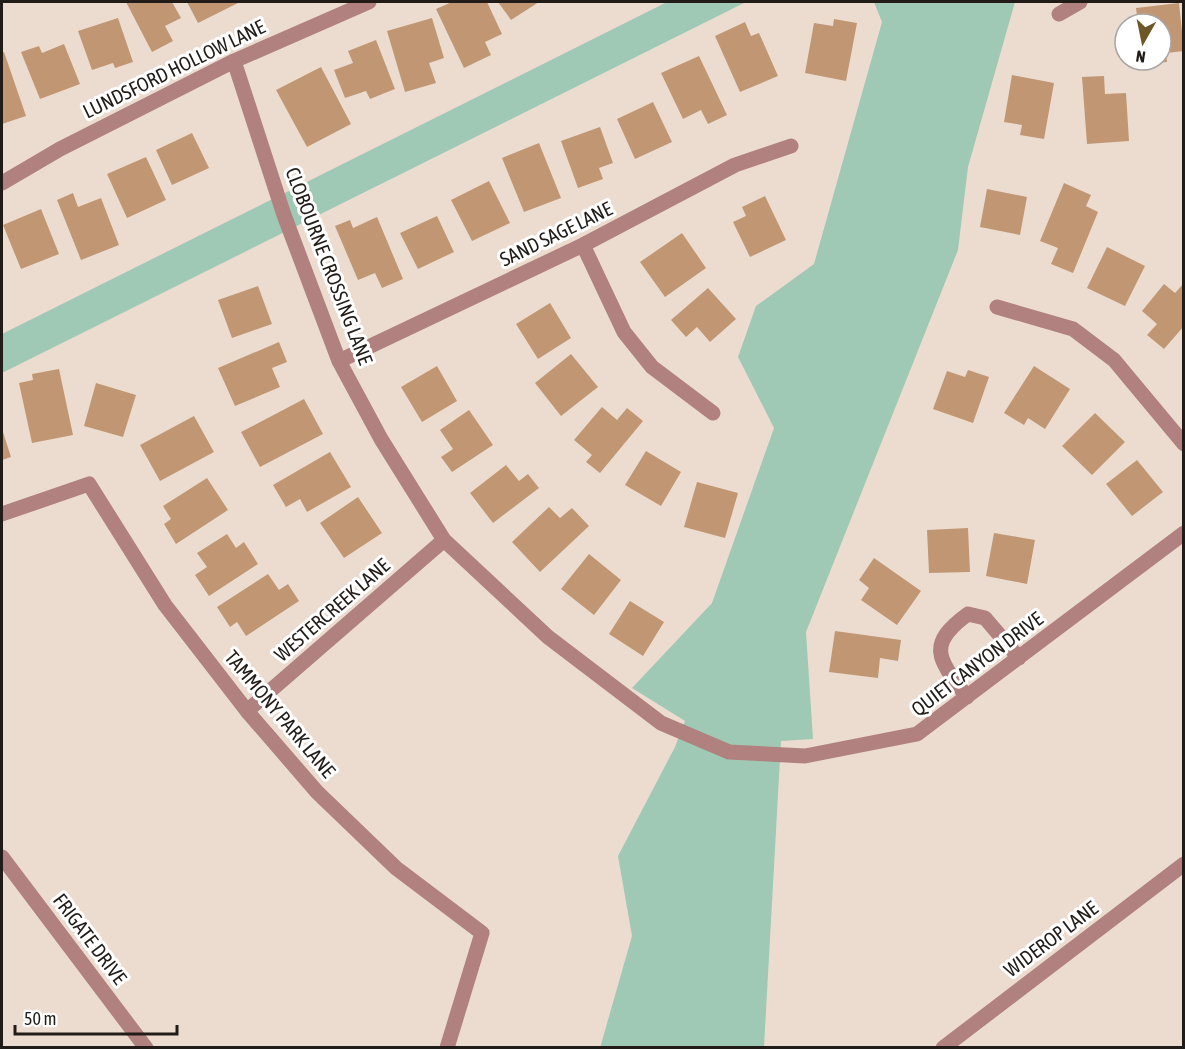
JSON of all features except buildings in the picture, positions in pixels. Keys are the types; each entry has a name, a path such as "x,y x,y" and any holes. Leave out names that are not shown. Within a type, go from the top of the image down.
{"street":[{"name":"LUNDSFORD HOLLOW LANE","path":"2,183 60,149 234,61 369,2"},
{"path":"1059,14 1080,2"},
{"name":"CLOBOURNE CROSSING LANE","path":"234,61 284,214 339,361 381,439 444,540 548,637 661,723 729,752"},
{"name":"SAND SAGE LANE","path":"339,361 583,245 735,165 791,146"},
{"path":"583,245 624,332 652,368 713,413"},
{"path":"997,307 1073,329 1114,360 1184,444"},
{"name":"TAMMONY PARK LANE","path":"2,514 89,484 165,605 247,711 317,792 396,868 482,933 447,1047"},
{"name":"QUIET CANYON DRIVE","path":"729,752 805,756 917,734 1184,533"},
{"name":"WESTERCREEK LANE","path":"247,711 444,540"},
{"path":"967,696 948,671 940,650 941,638 951,626 968,614 985,618 1019,658"},
{"name":"FRIGATE DRIVE","path":"2,856 146,1047"},
{"name":"WIDEROP LANE","path":"943,1047 1184,864"}],"green space":[{"path":"667,2 746,2 2,373 2,334"},
{"path":"874,2 1015,2 968,167 958,250 806,632 813,739 781,741 764,1047 600,1048 632,936 618,856 675,747 685,721 632,688 712,603 774,428 738,357 756,306 814,264 882,22"}]}
